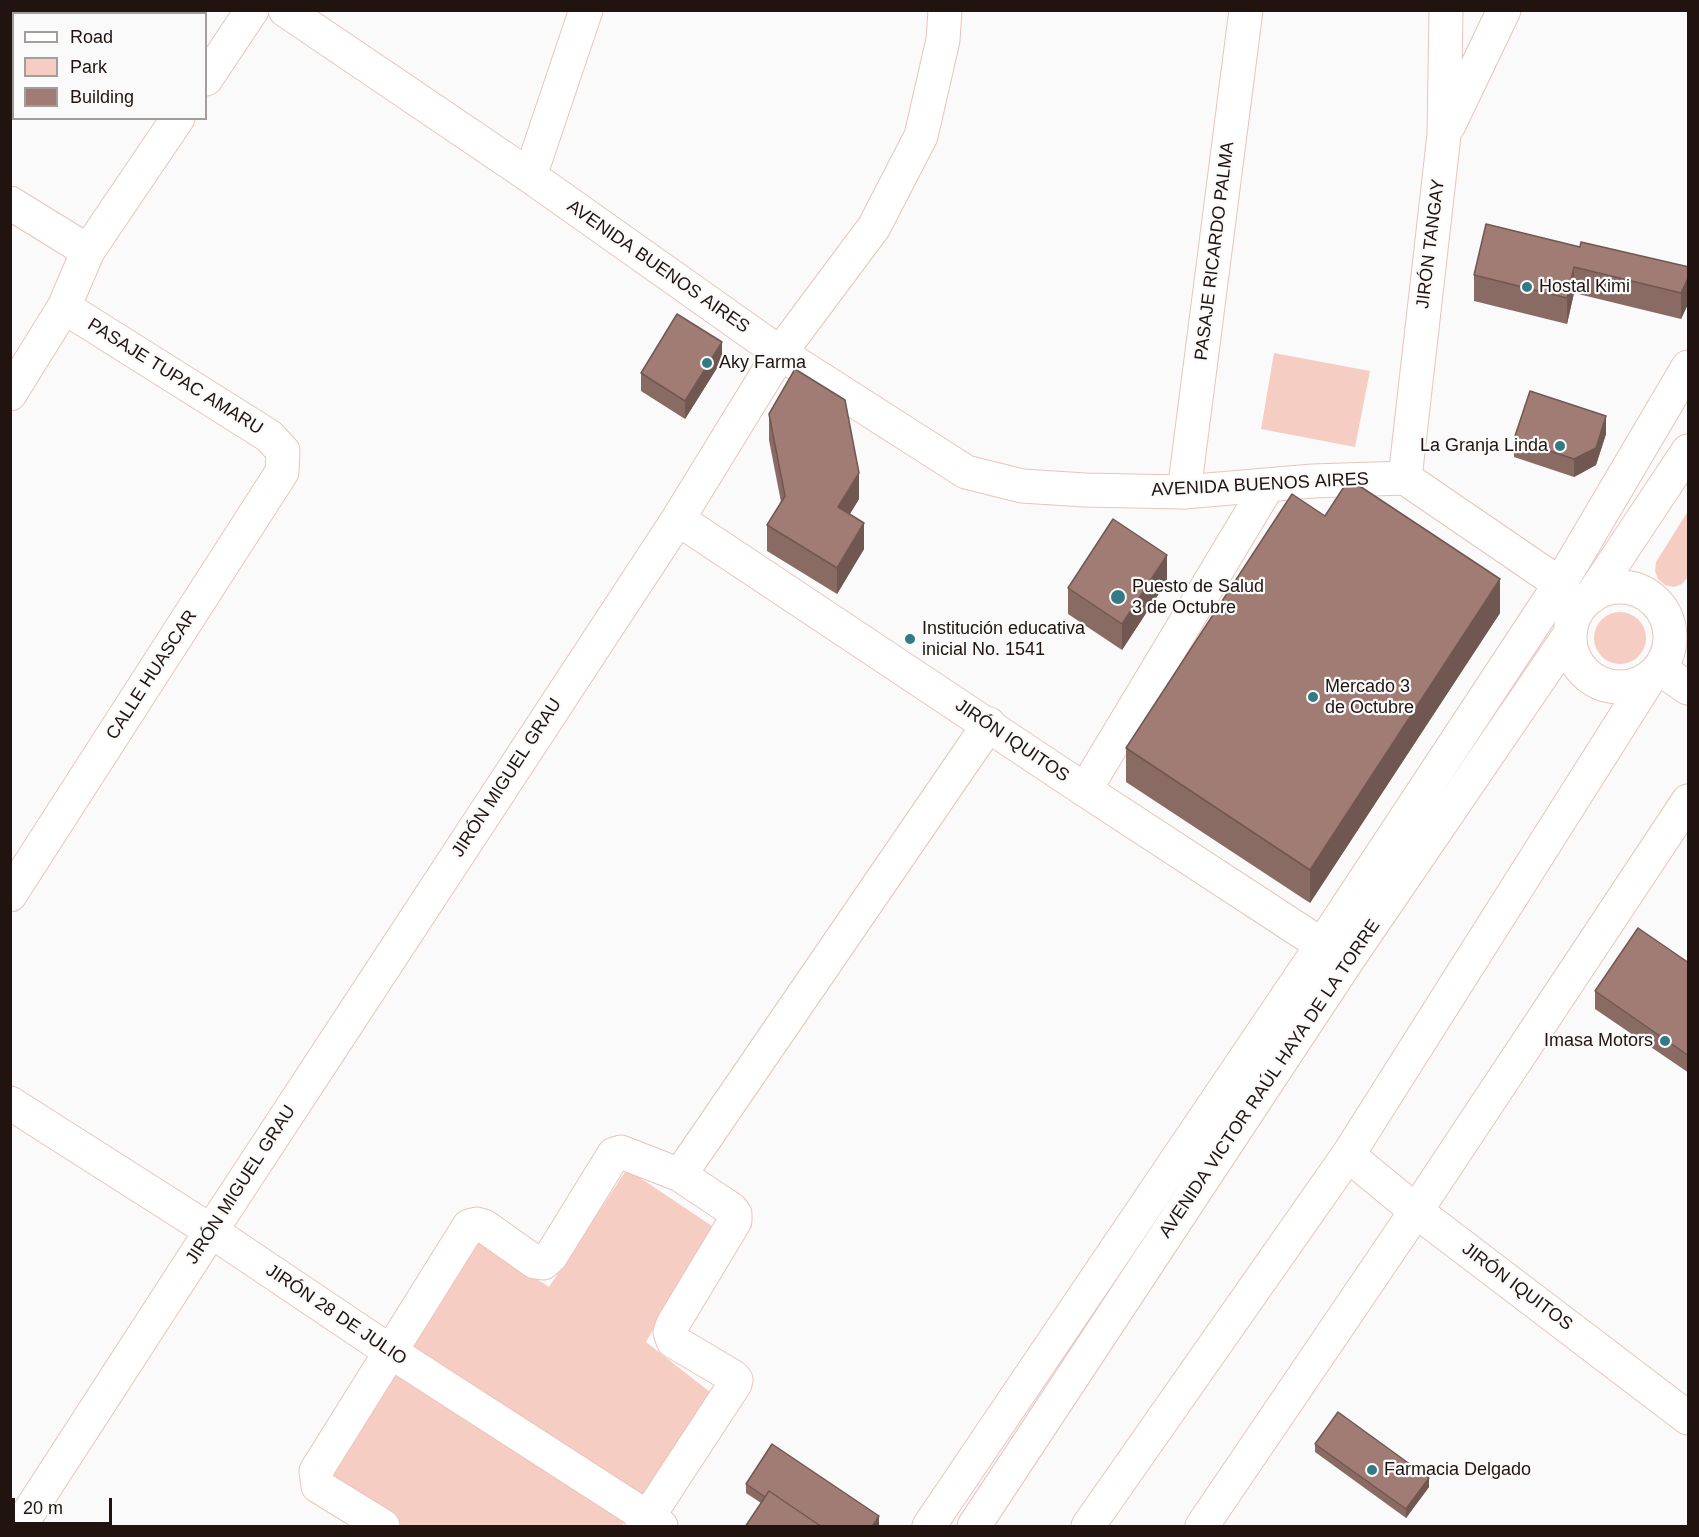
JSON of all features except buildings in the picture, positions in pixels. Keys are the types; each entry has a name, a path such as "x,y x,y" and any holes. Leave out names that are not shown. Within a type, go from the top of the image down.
{"street":[{"path":"207,78 252,10"},
{"name":"AVENIDA BUENOS AIRES","path":"285,10 530,176 780,354 966,472 1022,486 1184,492 1313,482 1405,478"},
{"path":"530,176 586,10"},
{"name":"JIRÓN MIGUEL GRAU","path":"20,1527 211,1231 678,519 780,354 874,227 921,136 943,40 945,10"},
{"name":"PASAJE RICARDO PALMA","path":"1184,492 1246,10"},
{"name":"JIRÓN TANGAY","path":"1405,478 1444,135 1446,10"},
{"path":"1444,135 1504,10"},
{"path":"10,394 64,307 88,251 177,120"},
{"path":"10,202 88,251"},
{"name":"PASAJE TUPAC AMARU","path":"64,307 269,436 283,451"},
{"path":"929,1527 1336,952 1575,605 1689,367"},
{"name":"CALLE HUASCAR","path":"10,895 282,472 283,451"},
{"name":"AVENIDA VICTOR RAÚL HAYA DE LA TORRE","path":"974,1527 1336,952 1575,605 1689,451"},
{"path":"1405,478 1575,605"},
{"path":"1085,790 1267,487"},
{"name":"JIRÓN IQUITOS","path":"678,519 1085,790 1336,952"},
{"path":"1625,587 1642,592 1657,603 1666,618 1670,636 1659,667 1634,686 1618,688 1589,677 1579,665 1572,650 1575,605 1607,588 1625,587"},
{"path":"1088,1527 1348,1155 1659,667 1689,626"},
{"path":"1659,667 1689,688"},
{"path":"680,1175 989,724"},
{"path":"1203,1527 1689,801"},
{"name":"JIRÓN 28 DE JULIO","path":"10,1103 211,1231 651,1523"},
{"path":"383,1527 318,1486 315,1479 316,1471 469,1226 477,1224 484,1226 535,1262 543,1263 551,1256 614,1154 621,1152 680,1175 735,1214 735,1221 670,1332 673,1341 732,1376 735,1384 651,1523"},
{"name":"JIRÓN IQUITOS","path":"1348,1155 1416,1210 1689,1418"}],"green space":[{"path":"1274,353 1370,371 1355,447 1261,429"},
{"path":"1688,511 1688,577 1682,584 1674,587 1665,585 1658,579 1655,571 1656,562"},
{"path":"1615,612 1625,612 1634,616 1642,624 1646,638 1642,652 1634,660 1625,664 1615,664 1606,660 1598,652 1594,643 1594,633 1598,624 1606,616"},
{"path":"627,1169 712,1226 646,1342 710,1392 622,1526 395,1526 328,1476 475,1240 549,1287"}],"place":[{"name":"Hostal Kimi","path":"1527,287"},
{"name":"Aky Farma","path":"707,363"},
{"name":"La Granja Linda","path":"1560,446"},
{"name":"Puesto de Salud 3 de Octubre","path":"1118,597"},
{"name":"Institución educativa inicial No. 1541","path":"910,639"},
{"name":"Mercado 3 de Octubre","path":"1313,697"},
{"name":"Imasa Motors","path":"1665,1041"},
{"name":"Farmacia Delgado","path":"1372,1470"}]}
